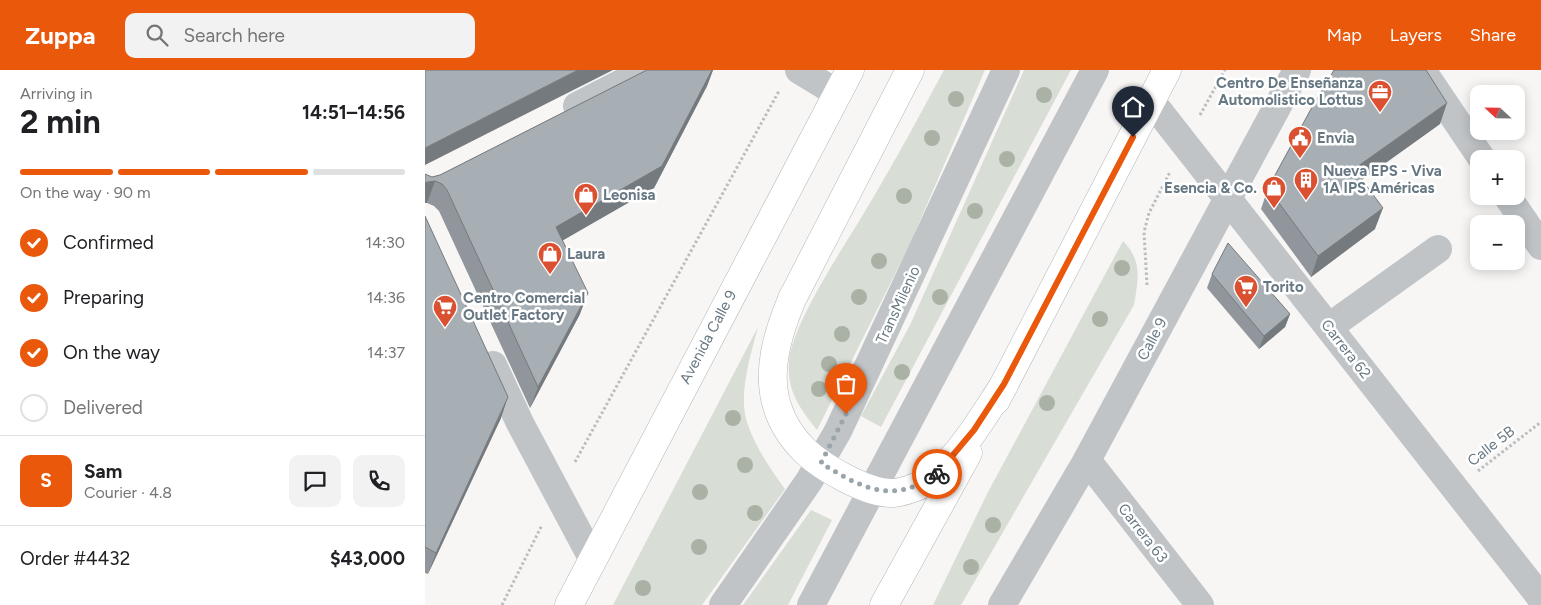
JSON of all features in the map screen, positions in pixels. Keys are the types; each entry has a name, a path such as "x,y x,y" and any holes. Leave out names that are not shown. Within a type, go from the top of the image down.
{"highway":[{"path":"910,70 792,299 780,329 773,384 777,407 789,432 806,452 856,483 893,493 932,479 974,430 1004,384"},
{"path":"884,605 951,488 1167,70"},
{"name":"Avenida Calle 9","path":"569,605 844,82"},
{"path":"905,605 951,488"}],"street":[{"path":"558,115 647,70"},
{"name":"TransMilenio","path":"723,605 821,463 923,250 1006,70"},
{"path":"811,605 1095,70"},
{"name":"Calle 9","path":"1002,605 1087,460 1297,70"},
{"path":"1422,70 1476,150"},
{"path":"790,79 844,82"},
{"name":"Carrera 62","path":"1151,101 1541,598"},
{"path":"1513,205 1541,246"},
{"path":"1329,327 1438,250"},
{"path":"483,343 520,423 593,560"},
{"name":"Carrera 63","path":"1087,460 1200,605"}],"path":[{"path":"1209,99 1225,70"},
{"path":"502,605 557,494 790,79"},
{"name":"Calle 5B","path":"1456,488 1541,422"}],"shaded area":[{"path":"944,70 985,70 909,246 817,430 800,407 792,391 789,362 792,346 810,304 822,282 889,170"},
{"path":"1024,70 1071,70 881,427 861,416 911,323"},
{"path":"1123,241 1134,256 1136,263 1138,279 1134,305 961,605 933,605 988,492"},
{"path":"758,327 745,387 745,412 750,431 759,449 785,489 702,605 613,605"},
{"path":"811,510 832,520 788,605 743,605"}],"building":[{"path":"425,70 578,70 425,148"},
{"path":"647,70 712,70 662,166 556,227 588,293 538,387 447,190 442,184 435,181 425,183 425,174 432,177 440,175"},
{"path":"1334,70 1426,70 1447,103 1354,169 1383,208 1318,256 1268,188"},
{"name":"Centro Comercial Outlet Factory","path":"425,216 508,397 436,553 425,547"},
{"path":"1228,243 1290,314 1264,336 1212,274"}],"way so far":[{"path":"846,414 821,463 856,483 893,493 932,479 937,474"}],"place":[{"name":"Centro De Enseñanza Automolistico Lottus","path":"1380,113"},
{"name":"Envia","path":"1300,159"},
{"name":"Nueva EPS - Viva 1A IPS Américas","path":"1306,201"},
{"name":"Esencia & Co.","path":"1274,209"},
{"name":"Leonisa","path":"586,216"},
{"name":"Laura","path":"550,275"},
{"name":"Torito","path":"1246,308"},
{"name":"Centro Comercial Outlet Factory","path":"445,328"}],"route":[{"path":"937,474 974,430 1004,384 1133,137"}]}
